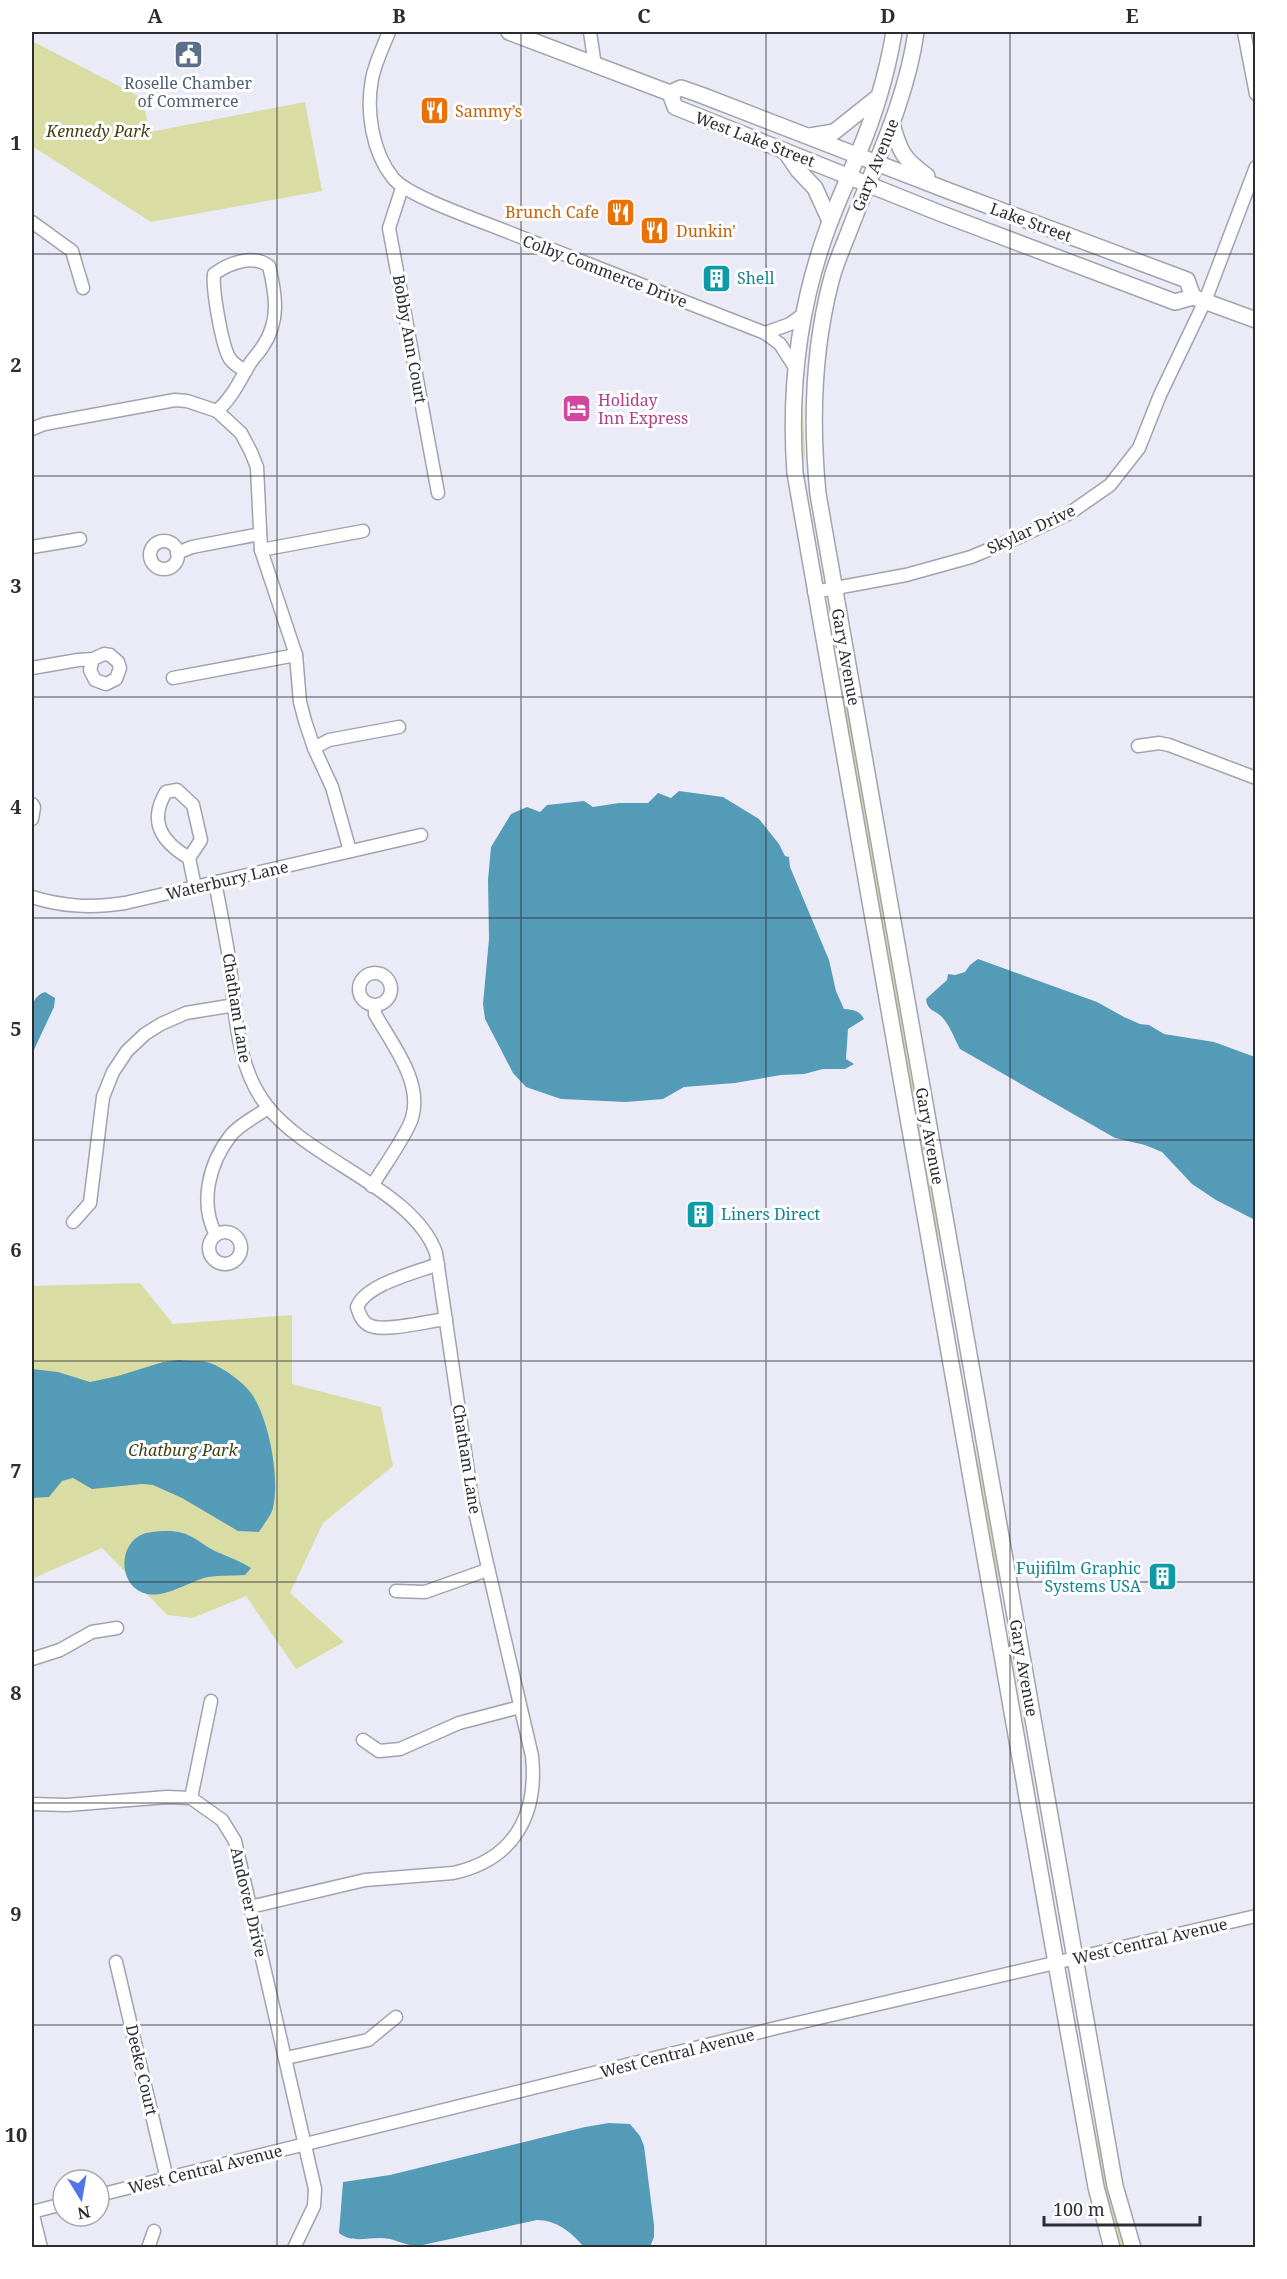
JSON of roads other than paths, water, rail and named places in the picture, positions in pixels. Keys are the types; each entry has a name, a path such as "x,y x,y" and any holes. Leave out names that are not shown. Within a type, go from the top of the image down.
{"main road":[{"name":"West Lake Street","path":"509,32 670,93 681,88 858,156"},
{"name":"Gary Avenue","path":"894,32 878,97 858,156 830,221 802,315 794,366 792,414 795,473 814,592 1056,1964 1096,2187 1112,2247"},
{"name":"Gary Avenue","path":"916,32 912,61 892,124 831,280 821,329 814,393 813,448 834,590 1115,2186 1133,2247"},
{"name":"West Lake Street","path":"670,93 675,107 849,176"},
{"path":"807,136 834,132 878,97"},
{"path":"892,124 898,146 908,162 949,191"},
{"path":"785,151 798,170 815,188 830,221"},
{"name":"Lake Street","path":"858,156 1187,280 1199,299"},
{"name":"Lake Street","path":"849,176 1175,302 1199,299 1256,320"}],"street":[{"path":"389,32 373,76 370,102 378,151 388,172 402,188"},
{"path":"590,32 595,66"},
{"path":"1244,32 1256,94"},
{"name":"Skylar Drive","path":"814,592 906,575 971,556 1070,513 1110,485 1139,448 1199,299 1256,167"},
{"name":"Colby Commerce Drive","path":"402,188 765,333 780,344 794,366"},
{"name":"Bobby Ann Court","path":"402,188 389,228 438,493"},
{"path":"32,222 72,251 83,288"},
{"path":"217,411 227,403 264,346 274,323 277,310 269,266 263,261 252,260 225,266 214,274 213,284 222,335 229,358 246,371"},
{"path":"765,333 790,324 802,315"},
{"path":"32,429 44,424 160,402 187,401 217,411 245,438 257,467 261,550 296,655 300,702 314,748 332,787 350,851"},
{"path":"261,550 363,531"},
{"path":"177,553 192,547 260,534"},
{"path":"32,547 80,538"},
{"path":"173,678 296,655"},
{"path":"32,668 93,659"},
{"path":"314,748 329,740 399,727"},
{"path":"1137,746 1160,743 1169,745 1256,778"},
{"path":"189,858 173,849 166,841 157,819 160,801 166,792 177,790 193,805 201,840 189,858 195,887"},
{"path":"32,804 34,807 32,819"},
{"name":"Waterbury Lane","path":"32,897 53,904 98,907 125,903 422,835"},
{"name":"Chatham Lane","path":"214,882 225,933 245,1064 268,1108 304,1139 417,1220 433,1243 468,1472 487,1570 532,1756 534,1778 528,1811 513,1841 487,1861 466,1870 365,1880 250,1907"},
{"path":"73,1222 90,1203 103,1097 113,1072 127,1051 145,1034 186,1013 235,1005"},
{"path":"372,1186 412,1119 414,1100 408,1072 375,1014 375,1006"},
{"path":"216,1235 210,1223 208,1185 211,1170 232,1134 268,1108"},
{"path":"438,1264 371,1289 360,1299 357,1307 367,1324 378,1329 446,1319"},
{"path":"396,1591 425,1592 487,1570"},
{"path":"32,1659 60,1650 92,1632 117,1628"},
{"path":"32,1804 67,1805 166,1797 190,1798 211,1701"},
{"path":"363,1740 379,1751 400,1749 459,1723 520,1707"},
{"name":"Andover Drive","path":"190,1798 222,1820 235,1841 286,2058 315,2189 315,2201 294,2247"},
{"name":"West Central Avenue","path":"111,2192 776,2028 1256,1916"},
{"name":"Deeke Court","path":"116,1962 167,2179"},
{"path":"286,2058 368,2040 396,2017"},
{"path":"41,2247 32,2212 51,2207"},
{"path":"148,2247 154,2231"}],"water":[{"path":"679,791 723,797 759,819 779,844 785,856 789,857 790,867 829,960 836,991 844,1009 856,1011 864,1019 848,1029 846,1059 854,1064 845,1069 823,1069 804,1074 781,1075 735,1083 684,1087 663,1099 626,1102 561,1099 526,1087 513,1073 485,1019 483,1004 489,939 488,880 491,847 511,814 527,807 540,812 547,805 584,801 593,807 619,803 648,803 658,793 671,798"},
{"path":"978,959 1097,1002 1124,1017 1149,1025 1164,1034 1214,1042 1255,1057 1255,1220 1216,1200 1192,1184 1162,1152 1145,1145 1115,1138 960,1049 947,1023 929,1008 926,999 947,980 948,974 955,975 965,972"},
{"path":"45,992 55,998 54,1007 32,1054 31,1010 38,996"},
{"path":"179,1360 206,1362 220,1367 244,1385 257,1404 268,1432 275,1481 273,1508 259,1532 238,1531 182,1498 153,1485 92,1489 73,1478 62,1481 49,1497 32,1498 32,1369 58,1372 90,1382 163,1362"},
{"path":"171,1531 191,1536 211,1549 251,1568 245,1575 208,1577 162,1594 147,1594 138,1590 127,1576 125,1558 127,1550 132,1542 143,1534"},
{"path":"609,2123 630,2124 640,2136 644,2146 654,2225 654,2237 650,2247 584,2247 564,2228 551,2222 537,2220 418,2246 383,2238 357,2239 345,2237 339,2233 343,2182 390,2175"}],"place":[{"name":"Roselle Chamber of Commerce","path":"188,55"},
{"name":"Sammy’s","path":"434,111"},
{"name":"Brunch Cafe","path":"620,212"},
{"name":"Dunkin'","path":"655,231"},
{"name":"Shell","path":"716,278"},
{"name":"Holiday Inn Express","path":"577,409"},
{"name":"Liners Direct","path":"700,1214"},
{"name":"Fujifilm Graphic Systems USA","path":"1162,1577"}],"park label":[{"name":"Kennedy Park","path":"98,131"},
{"name":"Chatburg Park","path":"183,1450"}]}
